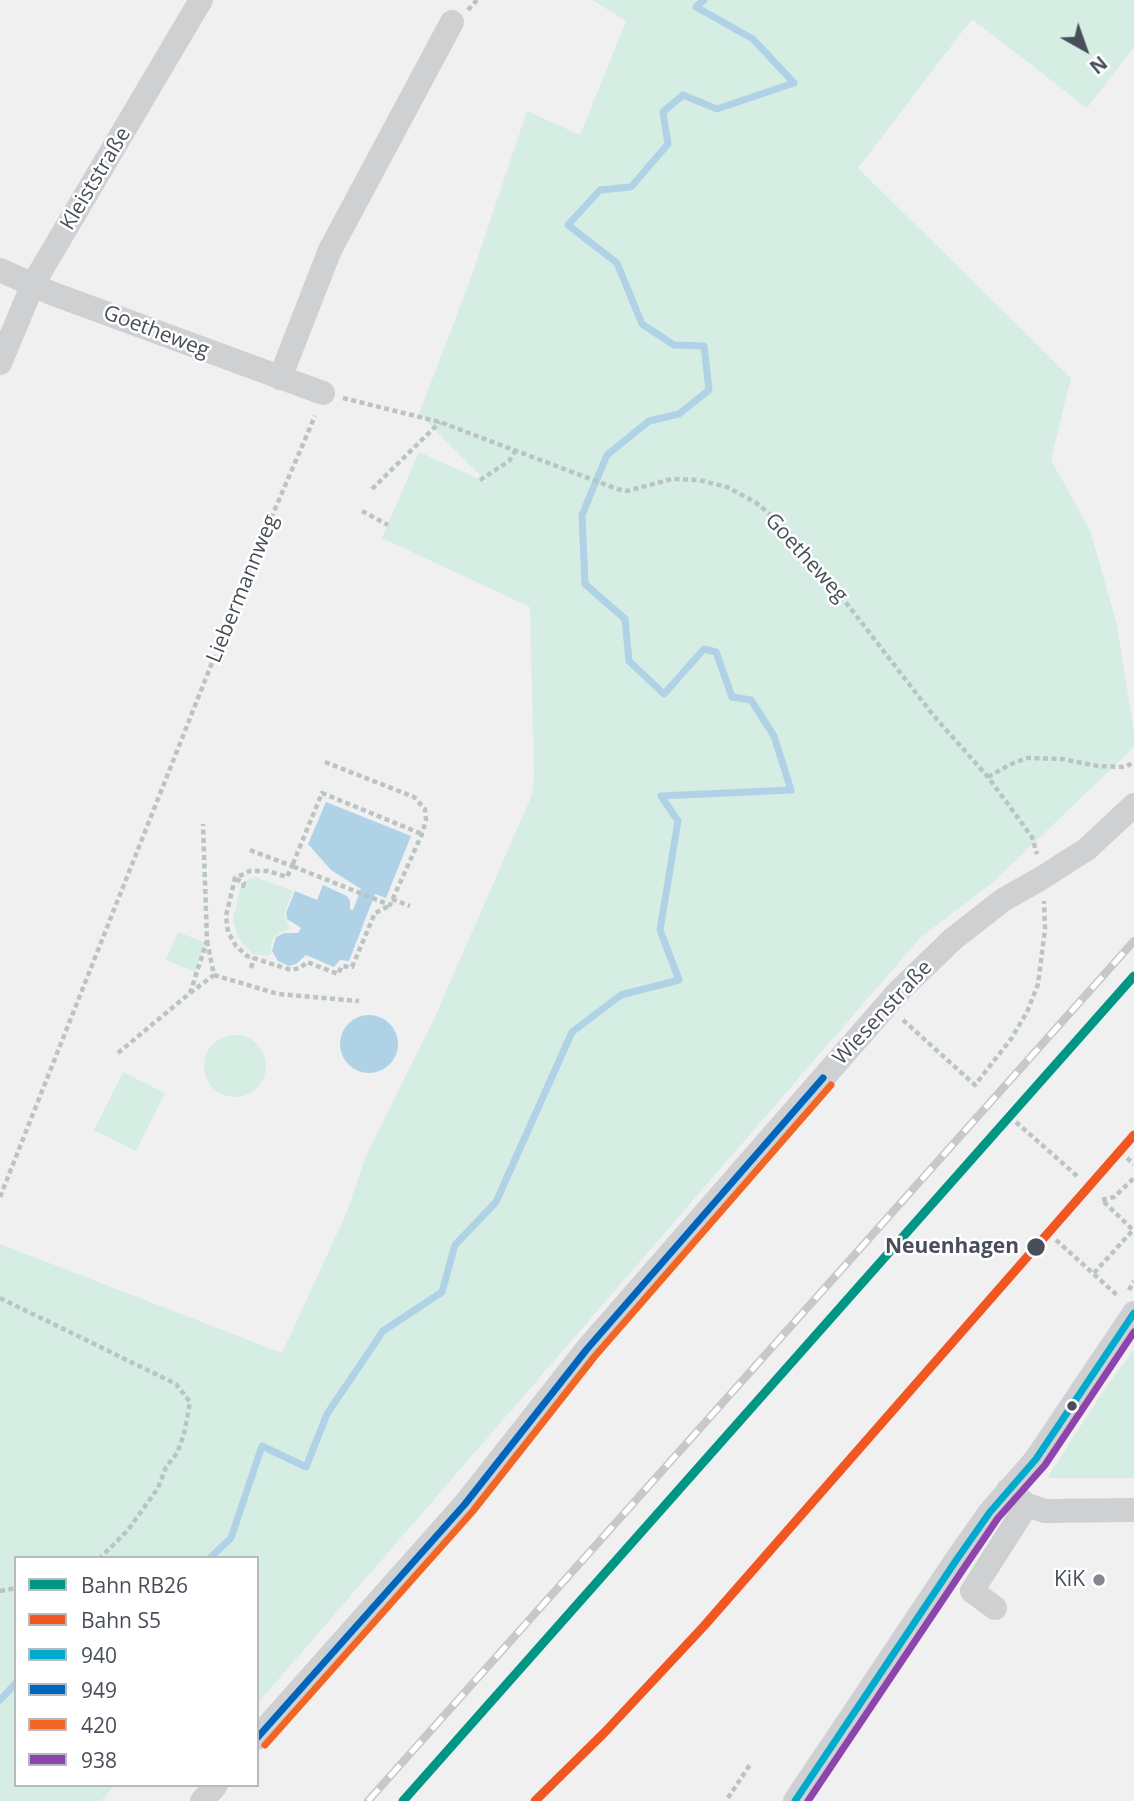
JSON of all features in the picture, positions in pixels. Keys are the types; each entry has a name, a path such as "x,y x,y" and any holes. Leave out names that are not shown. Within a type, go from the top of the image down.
{"street":[{"name":"Kleiststraße","path":"0,363 33,284 201,0"},
{"path":"323,393 280,378 330,250 452,22"},
{"name":"Goetheweg","path":"0,270 280,378"},
{"name":"Wiesenstraße","path":"259,1736 465,1504 587,1349 886,1006 953,939 1003,900 1040,880 1087,849 1134,805"},
{"path":"795,1801 947,1574 1007,1490 1036,1459 1129,1307"},
{"path":"1007,1490 1027,1505 1045,1511 1134,1510"},
{"path":"972,1591 1027,1505"},
{"path":"947,1574 996,1608"},
{"path":"202,1801 214,1787"}],"path":[{"name":"Goetheweg","path":"323,393 440,422 617,489 626,491 672,479 699,480 727,487 755,502 782,524 817,565 933,715 988,777 1032,837 1037,849 1040,880"},
{"name":"Liebermannweg","path":"0,1197 248,572 323,393"},
{"path":"372,489 440,422"},
{"path":"480,480 509,461 515,451"},
{"path":"362,511 388,525"},
{"path":"988,777 1027,758 1062,759 1098,766 1125,767 1134,762"},
{"path":"235,878 226,916 228,932 236,946 247,956 291,970 300,968 307,962 338,974 342,966 352,967 374,913 391,902 422,834 426,820 425,809 414,797 325,762"},
{"path":"235,878 250,871 268,871 287,877 322,793 422,834"},
{"path":"203,824 207,941 214,975"},
{"path":"250,850 381,902 410,906"},
{"path":"235,878 244,883 243,886 238,884"},
{"path":"886,1006 975,1084 1011,1039 1038,984 1043,954 1045,908"},
{"path":"190,993 207,941"},
{"path":"251,968 254,958"},
{"path":"118,1053 214,975"},
{"path":"214,975 278,994 359,1002"},
{"path":"1016,1122 1077,1176"},
{"path":"1127,1158 1134,1164"},
{"path":"1094,1273 1133,1230 1102,1200 1114,1197 1134,1178"},
{"path":"1056,1240 1129,1307"},
{"path":"0,1297 176,1384 190,1402 177,1453 166,1467 158,1488 128,1530 102,1556"},
{"path":"729,1798 751,1763"}],"green space":[{"path":"592,0 1134,0 1134,47 1087,108 972,19 858,168 1071,378 1051,460 1090,530 1117,625 1134,747 991,884 920,938 259,1702 259,1556 14,1556 14,1787 113,1787 101,1801 0,1801 0,1244 282,1353 346,1214 366,1156 434,1019 532,795 534,778 530,607 382,538 419,452 488,483 419,414 472,275 527,111 580,135 626,21"},
{"path":"255,877 293,891 284,914 290,929 277,934 271,942 271,953 267,956 253,954 241,942 233,920 240,889 247,880"},
{"path":"178,932 206,943 195,972 166,960"},
{"path":"229,1035 241,1035 257,1044 264,1054 264,1078 257,1088 241,1097 229,1097 218,1092 209,1083 204,1072 204,1060 209,1049 218,1040"},
{"path":"123,1072 165,1093 136,1151 94,1130"},
{"path":"1134,1349 1134,1478 1047,1478 1102,1393"}],"water":[{"path":"326,802 411,836 386,898 375,894 349,961 340,960 334,967 306,955 296,964 289,966 278,961 272,951 276,937 284,933 298,933 301,928 287,919 286,913 295,891 317,900 323,885 347,896 350,909 353,910 361,889 331,870 308,844"},
{"path":"363,1015 375,1015 390,1023 398,1038 398,1050 390,1065 375,1073 363,1073 348,1065 340,1050 340,1038 348,1023"}],"waterway":[{"path":"212,1556 231,1538 262,1446 306,1467 327,1414 383,1331 442,1292 455,1245 496,1202 572,1032 621,995 679,980 660,930 678,821 661,796 791,790 774,736 751,700 732,697 716,652 704,649 664,694 629,661 625,619 585,584 582,515 607,455 649,421 679,414 709,390 704,346 674,345 642,324 617,263 568,225 600,190 631,187 668,144 663,112 683,95 717,109 794,83 753,39 696,7 704,0"},
{"path":"0,1700 14,1685"}],"railway":[{"path":"368,1801 1134,941"}],"rail line":[{"name":"RB26","path":"403,1801 1134,976"},
{"name":"S5","path":"535,1801 605,1732 704,1626 1134,1135"}],"transit line":[{"name":"949","path":"259,1736 465,1504 587,1349 823,1078"},
{"name":"420","path":"265,1745 473,1511 595,1356 831,1085"},
{"name":"940","path":"795,1801 957,1559 990,1512 1036,1459 1134,1313"},
{"name":"938","path":"808,1801 998,1518 1045,1465 1134,1332"}],"place":[{"name":"Neuenhagen","path":"1036,1247"},
{"name":"KiK","path":"1099,1580"}]}
